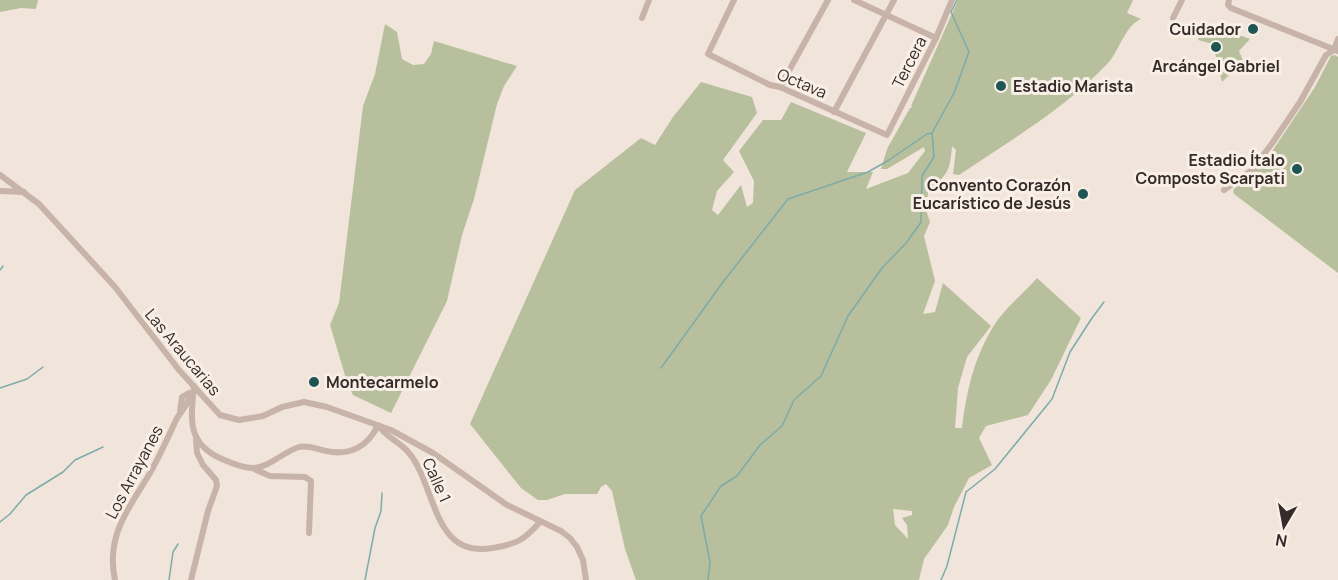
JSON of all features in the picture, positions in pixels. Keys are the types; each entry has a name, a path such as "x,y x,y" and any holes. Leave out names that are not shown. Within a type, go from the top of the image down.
{"street":[{"path":"642,18 649,0"},
{"name":"Octava","path":"734,0 708,54 770,85 780,87 886,135"},
{"path":"780,87 828,0"},
{"path":"854,0 936,38"},
{"path":"834,112 894,0"},
{"name":"Tercera","path":"886,135 936,38 952,0"},
{"path":"1173,18 1182,0"},
{"path":"1228,3 1231,8 1272,26 1336,50"},
{"path":"1336,50 1338,39"},
{"path":"1224,190 1252,170 1300,102 1326,55 1336,50"},
{"name":"Las Araucarias","path":"0,175 39,204 115,287 136,316 214,410 227,418 239,420 263,416 282,407 304,402 327,407 403,435 433,453 507,506 561,531 570,538 583,560 586,580"},
{"path":"0,191 25,192"},
{"path":"191,580 208,511 217,486 216,480 197,453 192,427 193,385"},
{"name":"Los Arrayanes","path":"115,580 111,565 114,540 124,514 148,476 180,412 189,401 189,393 193,385"},
{"path":"252,468 302,446 337,453 357,448 373,436 378,426"},
{"name":"Calle 1","path":"378,426 383,433 409,452 421,474 440,521 461,546 470,549 486,549 514,544 528,535 540,522"},
{"path":"196,439 213,455 240,466 252,468 270,476 309,479 312,488 309,533"}],"green space":[{"path":"0,0 38,0 36,9 21,8 0,12"},
{"path":"958,0 1133,0 1127,13 1141,19 1135,22 1113,57 1092,79 1037,123 959,175 953,174 956,150 952,146 947,172 928,190 927,213 930,222 924,236 935,281 923,314 935,312 943,283 991,326 967,357 958,388 955,428 962,428 972,376 986,339 1003,314 1037,278 1081,318 1051,380 1028,415 986,426 979,438 992,465 969,478 954,507 948,525 924,559 919,580 636,580 625,549 612,491 606,484 597,494 565,494 547,500 538,500 521,488 470,424 575,190 641,138 655,145 673,117 701,82 752,97 757,113 723,160 734,172 717,191 712,210 718,215 741,185 747,207 753,203 754,181 739,151 763,120 781,120 791,102 866,133 847,172 873,172 866,189 908,173 925,151 924,147 887,169 881,169 887,149 910,108 913,107 911,106","holes":["893,509 912,511 912,515 902,518 907,525 908,539 895,525"]},
{"path":"385,24 397,32 402,59 413,65 424,64 431,54 434,41 517,66 504,86 497,104 447,301 391,413 353,395 330,325 339,303 363,106 375,74"},
{"path":"1231,32 1250,39 1239,51 1243,61 1222,82 1213,44 1198,40 1199,36"},
{"name":"Estadio Ítalo Composto Scarpati","path":"1331,56 1338,57 1338,273 1234,194 1233,190 1269,156 1315,87"}],"waterway":[{"path":"708,580 710,562 701,516 721,486 737,476 760,445 782,426 794,400 821,376 848,316 882,268 907,242 921,222 922,176 934,157 932,133 954,93 969,52 951,12 957,0"},
{"path":"661,368 723,282 788,199 868,172 932,133"},
{"path":"0,270 3,266"},
{"path":"941,580 947,566 966,492 995,469 1052,399 1070,352 1104,302"},
{"path":"0,388 27,379 43,367"},
{"path":"0,522 26,495 63,472 75,460 103,447"},
{"path":"365,580 375,528 381,511 382,493"},
{"path":"169,580 173,552 178,544"}],"place":[{"name":"Cuidador","path":"1253,29"},
{"name":"Arcángel Gabriel","path":"1216,47"},
{"name":"Estadio Marista","path":"1001,86"},
{"name":"Estadio Ítalo Composto Scarpati","path":"1297,169"},
{"name":"Convento Corazón Eucarístico de Jesús","path":"1083,194"},
{"name":"Montecarmelo","path":"314,382"}]}
